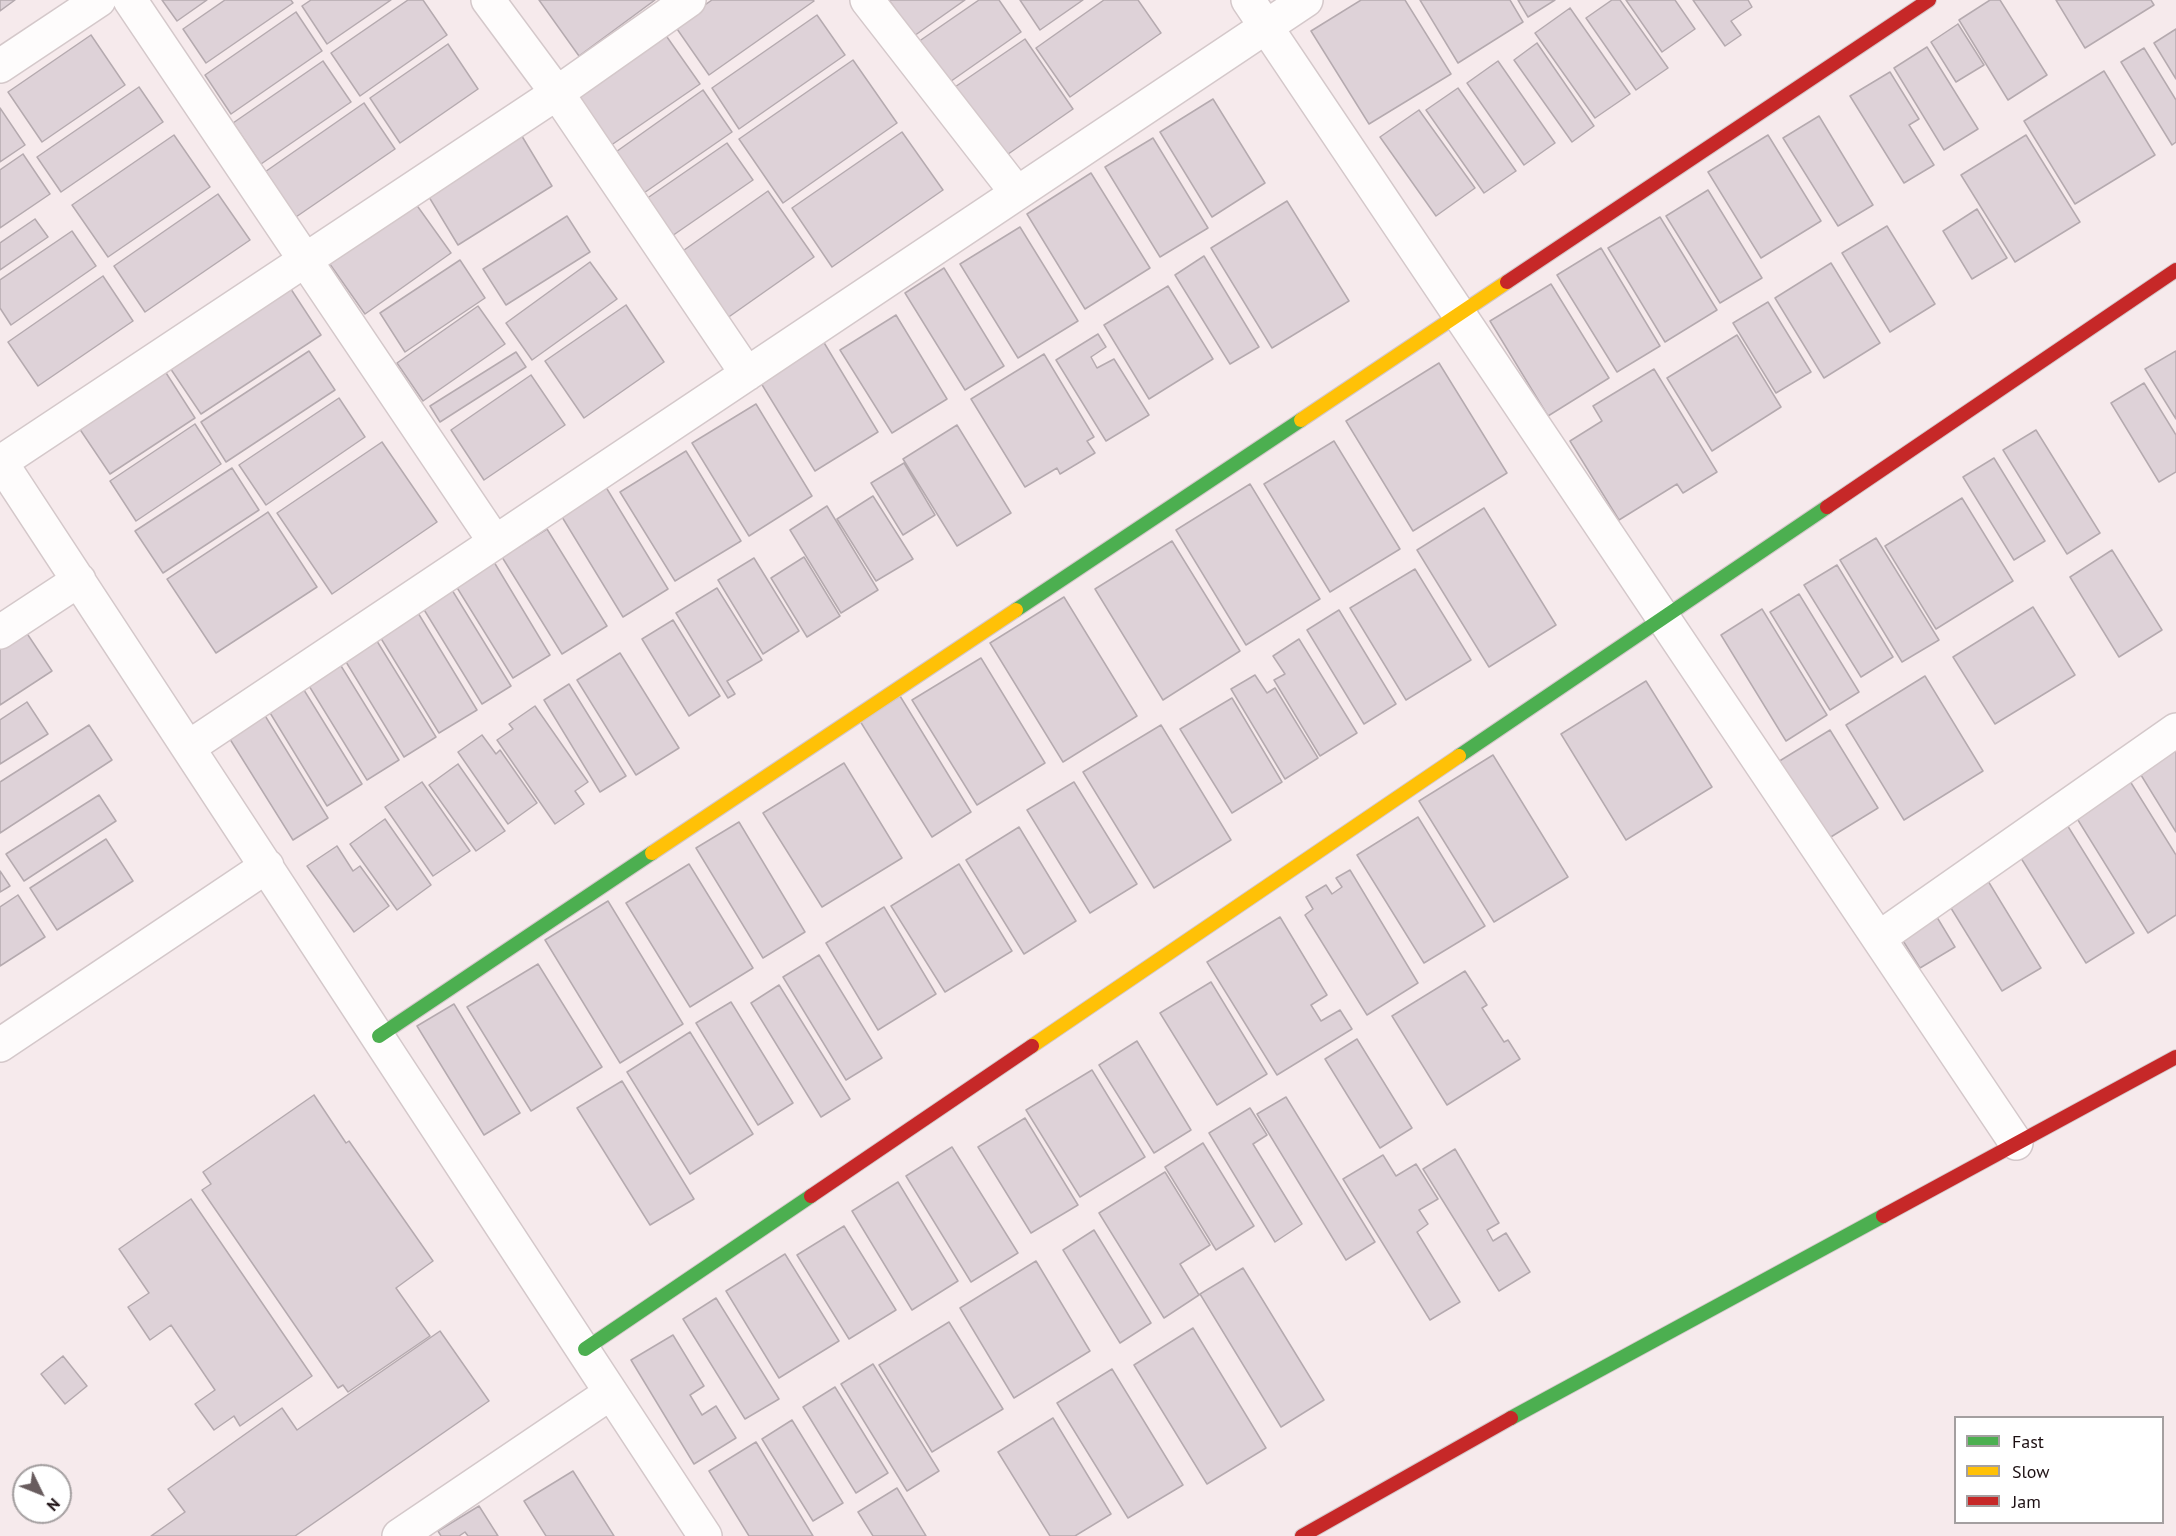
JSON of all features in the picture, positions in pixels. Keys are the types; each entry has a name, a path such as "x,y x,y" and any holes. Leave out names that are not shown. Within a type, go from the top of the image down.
{"street":[{"path":"0,66 99,0"},
{"path":"130,0 495,542"},
{"path":"488,0 557,93 747,374"},
{"path":"688,0 557,93 1,462 585,1349 609,1394 705,1536"},
{"path":"867,0 1017,193"},
{"path":"1248,0 2016,1143"},
{"path":"189,747 1306,0"},
{"path":"379,1036 1929,0"},
{"path":"585,1349 2176,270"},
{"path":"0,633 79,580"},
{"path":"1878,938 2176,730"},
{"path":"0,1045 267,866"},
{"path":"1302,1536 1562,1390 2176,1057"},
{"path":"399,1536 609,1394"}],"building":[{"path":"0,0 15,0 0,11"},
{"path":"162,0 207,0 177,21"},
{"path":"225,0 291,0 293,3 206,63 183,29"},
{"path":"311,0 391,0 327,44 302,6"},
{"path":"408,0 423,0 447,35 360,96 331,53"},
{"path":"539,0 655,0 579,56"},
{"path":"712,0 814,1 709,75 675,26"},
{"path":"889,0 965,0 914,36"},
{"path":"979,0 999,0 1021,32 947,84 918,42"},
{"path":"1020,0 1083,0 1040,30"},
{"path":"1104,0 1138,0 1161,33 1070,97 1036,48"},
{"path":"1361,0 1405,0 1451,74 1369,124 1311,31"},
{"path":"1420,0 1510,0 1523,22 1458,63"},
{"path":"1518,0 1555,0 1528,17"},
{"path":"1612,0 1620,0 1668,68 1636,90 1586,18"},
{"path":"1626,0 1675,0 1695,29 1662,52"},
{"path":"1693,0 1748,0 1752,7 1731,21 1741,35 1725,46"},
{"path":"1990,0 2000,0 2047,75 2008,100 1959,20"},
{"path":"2056,0 2151,0 2154,5 2085,48"},
{"path":"1570,8 1630,94 1595,118 1535,33"},
{"path":"296,12 322,51 231,114 205,75"},
{"path":"817,15 845,55 739,129 712,88"},
{"path":"1958,24 1984,65 1956,82 1931,42"},
{"path":"660,27 700,84 607,148 568,92"},
{"path":"2176,29 2176,79 2154,43"},
{"path":"91,35 125,85 42,142 8,92"},
{"path":"1025,39 1073,109 1001,159 952,89"},
{"path":"1537,43 1594,126 1572,142 1514,60"},
{"path":"448,44 478,89 400,143 370,98"},
{"path":"1927,47 1978,129 1944,150 1894,68"},
{"path":"2144,48 2176,100 2176,142 2172,145 2121,62"},
{"path":"853,60 897,123 783,203 739,139"},
{"path":"323,61 351,102 261,164 233,123"},
{"path":"1498,61 1555,143 1524,165 1467,83"},
{"path":"2104,71 2155,155 2075,204 2024,121"},
{"path":"1890,72 1919,119 1909,125 1934,165 1904,183 1850,96"},
{"path":"139,87 163,122 61,192 37,157"},
{"path":"1458,88 1516,171 1484,193 1426,110"},
{"path":"703,90 732,132 641,195 613,154"},
{"path":"1213,99 1265,183 1212,217 1160,132"},
{"path":"364,103 395,149 293,219 262,174"},
{"path":"0,108 25,145 0,162"},
{"path":"1419,110 1475,188 1436,216 1380,137"},
{"path":"1819,116 1873,205 1838,226 1783,138"},
{"path":"517,128 552,186 458,245 423,187"},
{"path":"902,132 943,190 832,267 792,208"},
{"path":"174,135 210,187 108,257 72,205"},
{"path":"1768,135 1821,221 1761,258 1708,172"},
{"path":"2026,135 2080,222 2015,262 1961,175"},
{"path":"1153,138 1208,228 1160,257 1105,167"},
{"path":"727,143 753,180 672,236 646,199"},
{"path":"23,154 50,194 0,228 0,170"},
{"path":"1091,173 1150,268 1085,309 1027,214"},
{"path":"1708,190 1762,278 1720,303 1666,216"},
{"path":"768,191 814,257 723,321 677,255"},
{"path":"218,194 250,240 145,312 114,266"},
{"path":"413,200 451,253 365,314 327,260"},
{"path":"1287,201 1349,301 1272,348 1211,248"},
{"path":"1977,209 2007,258 1972,279 1943,231"},
{"path":"567,216 590,252 506,305 483,269"},
{"path":"1660,217 1717,310 1665,342 1608,248"},
{"path":"35,219 48,237 0,270 0,243"},
{"path":"1887,226 1935,304 1890,332 1842,253"},
{"path":"1020,227 1078,321 1018,358 960,264"},
{"path":"72,231 96,266 11,325 0,308 0,280"},
{"path":"1601,248 1660,346 1617,372 1557,275"},
{"path":"1204,256 1259,347 1230,364 1175,275"},
{"path":"460,260 485,298 405,352 380,313"},
{"path":"590,262 617,299 532,360 506,323"},
{"path":"1831,263 1880,343 1824,378 1775,298"},
{"path":"944,268 1004,366 965,390 905,293"},
{"path":"103,276 133,321 38,386 8,342"},
{"path":"285,280 321,335 201,414 164,359"},
{"path":"1551,284 1609,378 1548,416 1490,321"},
{"path":"1168,286 1213,359 1149,399 1104,325"},
{"path":"1768,302 1811,372 1776,393 1733,323"},
{"path":"626,305 664,362 584,418 545,361"},
{"path":"478,306 505,344 423,401 397,363"},
{"path":"896,315 947,399 892,433 840,350"},
{"path":"1098,334 1106,347 1091,357 1097,368 1114,359 1149,415 1106,441 1056,360"},
{"path":"1737,335 1781,407 1712,451 1667,378"},
{"path":"820,336 878,432 815,471 756,375"},
{"path":"309,351 335,390 226,462 201,422"},
{"path":"2176,351 2176,419 2145,369"},
{"path":"516,352 526,367 440,422 430,406"},
{"path":"1044,354 1094,437 1087,441 1095,453 1060,474 1057,468 1025,487 971,399"},
{"path":"1439,363 1507,473 1413,531 1346,421"},
{"path":"161,365 195,418 110,474 75,422"},
{"path":"1654,369 1717,472 1683,493 1677,484 1619,520 1570,441 1602,421 1593,406"},
{"path":"531,375 565,425 484,480 451,430"},
{"path":"2144,383 2176,435 2176,472 2159,482 2111,403"},
{"path":"339,398 365,437 266,505 239,465"},
{"path":"756,404 812,496 749,536 692,443"},
{"path":"195,424 221,464 136,521 110,481"},
{"path":"957,425 1011,513 957,546 903,459"},
{"path":"2036,430 2100,533 2067,554 2003,450"},
{"path":"1334,441 1400,549 1330,592 1264,484"},
{"path":"382,442 437,522 332,594 277,513"},
{"path":"686,451 741,541 675,581 620,492"},
{"path":"1994,458 2045,541 2014,560 1963,477"},
{"path":"904,463 935,515 903,535 871,483"},
{"path":"232,468 259,510 163,573 135,531"},
{"path":"604,484 668,589 623,617 559,512"},
{"path":"1250,484 1320,599 1246,645 1176,530"},
{"path":"873,496 913,559 876,581 837,519"},
{"path":"1962,498 2013,581 1936,629 1885,546"},
{"path":"827,506 878,590 841,613 790,530"},
{"path":"1484,508 1556,625 1489,667 1417,550"},
{"path":"268,512 317,587 216,653 167,579"},
{"path":"547,529 607,626 562,654 502,557"},
{"path":"1876,538 1939,640 1902,662 1840,560"},
{"path":"1172,541 1240,651 1163,700 1095,589"},
{"path":"2112,550 2162,630 2119,657 2070,577"},
{"path":"804,557 840,616 807,637 771,578"},
{"path":"754,558 799,631 763,654 718,580"},
{"path":"494,562 550,655 513,678 456,586"},
{"path":"1837,565 1893,657 1861,677 1804,585"},
{"path":"1415,569 1471,660 1406,700 1350,608"},
{"path":"717,588 762,660 727,681 735,694 728,698 676,613"},
{"path":"452,590 511,686 482,704 423,608"},
{"path":"1799,594 1859,692 1830,710 1770,612"},
{"path":"1064,597 1137,716 1063,762 990,643"},
{"path":"412,603 477,710 439,733 374,627"},
{"path":"2033,607 2075,675 1995,724 1953,657"},
{"path":"1762,609 1827,715 1786,741 1721,635"},
{"path":"1339,610 1396,704 1364,724 1307,630"},
{"path":"673,620 720,696 689,716 642,639"},
{"path":"26,632 52,671 0,705 0,648"},
{"path":"372,633 436,737 404,757 340,652"},
{"path":"1299,639 1357,733 1320,756 1274,680 1285,674 1273,656"},
{"path":"620,653 679,748 636,775 577,680"},
{"path":"981,658 1045,763 977,805 912,700"},
{"path":"338,661 399,760 367,780 306,681"},
{"path":"1255,675 1267,693 1275,688 1318,758 1285,779 1231,689"},
{"path":"1925,676 1983,771 1904,820 1846,725"},
{"path":"1646,681 1712,787 1626,840 1561,734"},
{"path":"299,682 362,784 327,806 264,703"},
{"path":"569,684 626,776 600,792 544,700"},
{"path":"900,696 971,812 932,837 860,721"},
{"path":"1232,698 1282,782 1232,813 1180,729"},
{"path":"27,702 48,734 0,764 0,720"},
{"path":"535,706 588,782 575,791 584,804 555,824 497,740 513,729 509,724"},
{"path":"264,714 328,818 293,840 228,736"},
{"path":"89,725 112,760 0,833 0,782"},
{"path":"1161,725 1231,840 1154,888 1083,772"},
{"path":"1830,730 1878,808 1821,843 1773,765"},
{"path":"482,735 496,754 500,750 537,803 508,824 458,752"},
{"path":"2176,735 2176,832 2133,762"},
{"path":"1493,755 1568,877 1494,922 1419,801"},
{"path":"844,763 902,858 822,907 763,813"},
{"path":"458,764 505,831 476,851 429,785"},
{"path":"2128,778 2176,855 2176,915 2148,933 2073,812"},
{"path":"422,782 470,851 433,876 385,807"},
{"path":"1074,782 1137,884 1090,913 1027,810"},
{"path":"99,795 116,821 24,881 6,854"},
{"path":"1418,817 1485,926 1424,963 1357,855"},
{"path":"385,819 431,885 397,910 350,844"},
{"path":"2064,820 2134,933 2086,963 2016,850"},
{"path":"739,822 805,932 763,958 696,848"},
{"path":"1019,827 1076,921 1024,954 966,860"},
{"path":"106,839 133,881 57,930 30,888"},
{"path":"337,846 353,871 360,866 389,906 354,932 307,866"},
{"path":"689,864 753,968 690,1007 626,903"},
{"path":"959,864 1012,951 945,992 891,906"},
{"path":"1350,870 1418,983 1367,1015 1305,915 1313,909 1306,897 1326,885 1332,894 1342,887 1336,878"},
{"path":"0,871 10,886 0,892"},
{"path":"1985,876 2041,968 2002,991 1946,900"},
{"path":"18,895 45,937 0,966 0,907"},
{"path":"608,901 683,1024 620,1063 545,940"},
{"path":"884,907 936,994 878,1030 826,943"},
{"path":"1932,909 1955,947 1920,968 1897,931"},
{"path":"1280,917 1327,995 1311,1005 1321,1021 1340,1010 1352,1029 1277,1075 1207,962"},
{"path":"819,955 882,1058 846,1080 783,977"},
{"path":"538,964 602,1067 531,1111 467,1007"},
{"path":"1465,971 1487,1005 1482,1008 1504,1042 1508,1040 1520,1059 1447,1105 1392,1016"},
{"path":"1211,982 1267,1074 1217,1105 1160,1013"},
{"path":"779,985 850,1099 821,1117 751,1003"},
{"path":"731,1002 793,1103 758,1125 696,1023"},
{"path":"454,1004 520,1113 484,1135 417,1026"},
{"path":"690,1032 753,1134 690,1174 627,1072"},
{"path":"1357,1039 1412,1128 1380,1148 1325,1059"},
{"path":"1137,1041 1191,1130 1154,1153 1099,1065"},
{"path":"1092,1070 1145,1157 1080,1197 1026,1110"},
{"path":"622,1081 694,1199 650,1225 577,1108"},
{"path":"314,1095 346,1143 349,1141 433,1261 396,1288 430,1336 348,1392 343,1385 338,1388 202,1190 211,1184 203,1172"},
{"path":"1286,1097 1375,1242 1346,1260 1257,1114"},
{"path":"1250,1108 1267,1135 1253,1144 1302,1224 1275,1242 1209,1133"},
{"path":"1025,1118 1078,1205 1031,1233 978,1147"},
{"path":"1203,1143 1254,1226 1216,1250 1165,1167"},
{"path":"952,1147 1018,1253 971,1282 906,1176"},
{"path":"1455,1149 1499,1223 1487,1230 1493,1241 1506,1233 1530,1272 1499,1291 1423,1169"},
{"path":"1383,1155 1396,1176 1416,1164 1438,1199 1419,1210 1428,1224 1417,1232 1460,1302 1430,1320 1343,1179"},
{"path":"1165,1172 1210,1245 1180,1264 1199,1295 1164,1318 1099,1213"},
{"path":"898,1182 958,1281 912,1310 852,1211"},
{"path":"191,1199 312,1376 240,1426 234,1416 214,1430 195,1404 215,1390 171,1325 150,1340 128,1307 149,1293 119,1249"},
{"path":"844,1226 896,1310 849,1339 797,1255"},
{"path":"1094,1230 1151,1323 1120,1343 1063,1250"},
{"path":"785,1254 839,1341 779,1378 726,1291"},
{"path":"1036,1261 1090,1351 1014,1398 960,1308"},
{"path":"1243,1268 1324,1400 1281,1427 1200,1294"},
{"path":"716,1298 779,1399 745,1419 683,1319"},
{"path":"949,1322 1003,1409 932,1452 879,1365"},
{"path":"1193,1328 1266,1448 1207,1484 1134,1365"},
{"path":"440,1331 489,1401 295,1536 151,1536 185,1512 168,1489 282,1408 297,1430"},
{"path":"673,1335 704,1386 690,1395 702,1415 716,1406 736,1438 694,1464 631,1360"},
{"path":"63,1356 87,1386 65,1404 41,1374"},
{"path":"873,1364 939,1471 907,1491 841,1384"},
{"path":"1112,1369 1183,1485 1128,1518 1057,1403"},
{"path":"835,1387 888,1473 856,1493 803,1407"},
{"path":"1053,1418 1111,1514 1075,1536 1050,1536 998,1452"},
{"path":"792,1420 843,1503 813,1521 762,1439"},
{"path":"756,1442 813,1536 749,1536 709,1471"},
{"path":"573,1471 614,1536 546,1536 524,1501"},
{"path":"897,1488 926,1536 873,1536 858,1512"},
{"path":"479,1506 498,1536 468,1536 465,1532 459,1536 441,1536 438,1531"}],"traffic: fast":[{"path":"1016,610 1301,420"},
{"path":"1459,756 1827,507"},
{"path":"379,1036 652,853"},
{"path":"585,1349 811,1196"},
{"path":"1511,1418 1883,1216"}],"traffic: slow":[{"path":"1301,420 1507,282"},
{"path":"652,853 1016,610"},
{"path":"1032,1046 1459,756"}],"traffic: jam":[{"path":"1507,282 1929,0"},
{"path":"1827,507 2176,270"},
{"path":"811,1196 1032,1046"},
{"path":"1883,1216 2176,1057"},
{"path":"1302,1536 1511,1418"}]}
